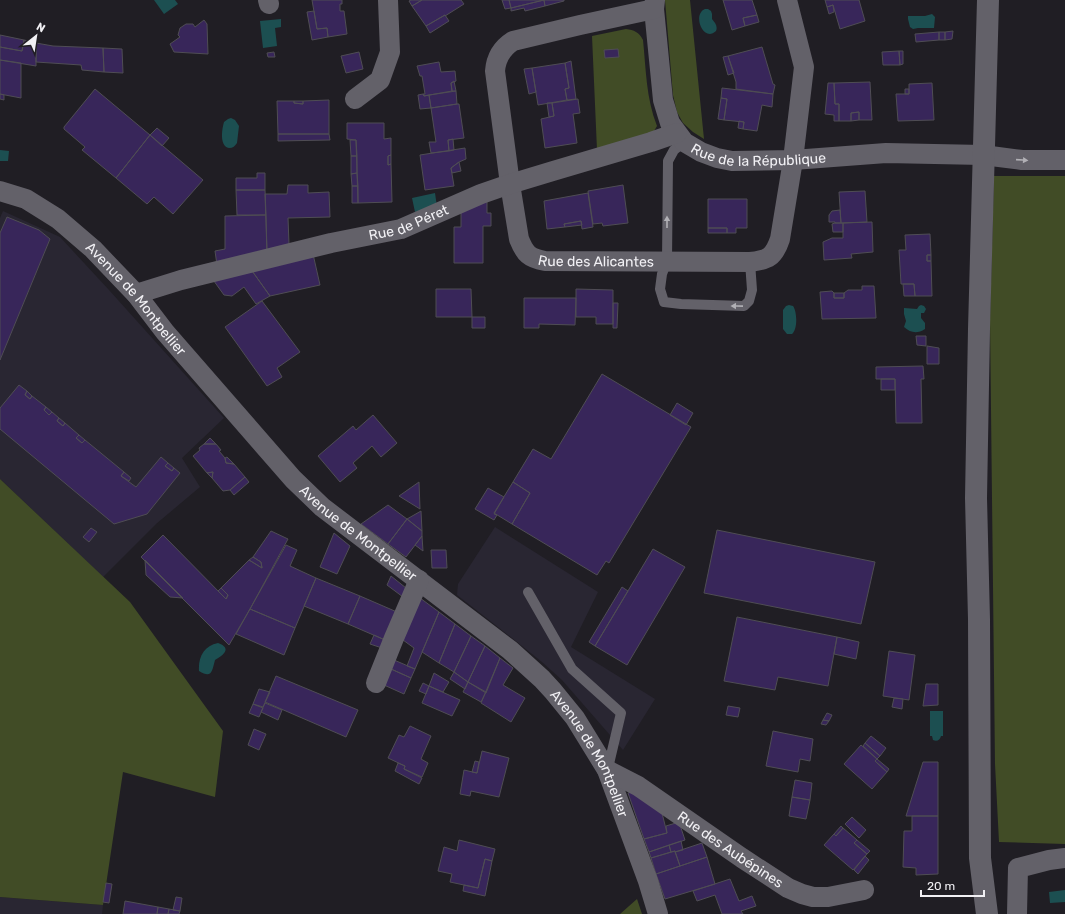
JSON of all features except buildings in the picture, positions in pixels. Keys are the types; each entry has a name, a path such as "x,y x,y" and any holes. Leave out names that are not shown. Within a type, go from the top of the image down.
{"street":[{"path":"355,99 380,80 390,52 388,0"},
{"name":"Rue des Alicantes","path":"655,4 580,25 513,41 499,54 495,71 510,184 519,239 522,248 527,255 545,261 750,262 767,259 777,249 780,239 793,160 804,67 787,0"},
{"path":"987,914 980,858 979,627 976,498 983,155 989,14 988,0"},
{"name":"Rue de la République","path":"655,4 663,100 670,123 680,138 700,152 732,161 793,160 886,153 983,155 1022,160 1065,160"},
{"name":"Rue de Péret","path":"136,294 181,280 323,245 401,229 481,194 510,184 651,142 680,138"},
{"name":"Avenue de Montpellier","path":"0,191 26,200 42,209 58,220 93,250 136,294 165,332 293,479 322,507 510,650 554,691 575,718 607,770 648,881 658,914"},
{"path":"376,683 419,580"},
{"name":"Rue des Aubépines","path":"607,770 638,786 788,888 813,897 828,897 864,890"},
{"path":"1017,914 1018,868 1049,860 1065,858"}],"lane":[{"path":"680,138 668,161 667,261 662,274 660,289 664,302 744,306 749,301 752,290 750,262"},
{"path":"528,592 572,669 621,713 607,770"}],"shaded area":[{"path":"3,211 60,237 224,418 182,458 200,487 156,524 103,577 0,479 0,218"},
{"path":"495,527 598,592 571,647 655,699 623,750 562,680 542,662 457,595 458,584"},
{"path":"0,897 103,905 102,914 0,914"}],"green space":[{"path":"665,0 690,0 704,139 683,123 677,112 673,95"},
{"path":"626,29 636,32 643,40 649,94 653,115 657,126 651,136 597,150 592,36"},
{"path":"994,176 1065,176 1065,844 999,842 995,764 990,320"},
{"path":"0,479 130,602 223,731 215,797 123,772 103,905 0,897"},
{"path":"637,899 642,914 620,914"}],"water":[{"path":"154,0 175,0 178,4 164,14"},
{"path":"705,9 711,11 712,19 717,29 711,34 703,31 699,21 701,12"},
{"path":"932,14 935,17 934,28 913,29 910,27 908,16 925,16"},
{"path":"281,19 281,27 275,28 277,46 263,48 260,21"},
{"path":"231,118 235,120 239,126 237,143 234,147 229,148 226,147 222,141 222,133 224,122"},
{"path":"0,150 9,151 8,161 0,161"},
{"path":"435,193 437,207 415,212 412,198"},
{"path":"789,305 793,306 796,316 796,324 792,334 787,334 783,329 783,310"},
{"path":"921,305 926,309 924,313 921,313 921,318 925,323 925,329 919,332 909,331 904,327 906,321 904,308 917,309"},
{"path":"218,643 225,647 226,649 224,654 215,660 211,673 207,674 199,671 203,653 213,644"},
{"path":"930,711 943,711 943,736 941,736 937,741 934,741 932,736 930,736"},
{"path":"1065,890 1065,902 1050,903 1049,892"}]}
